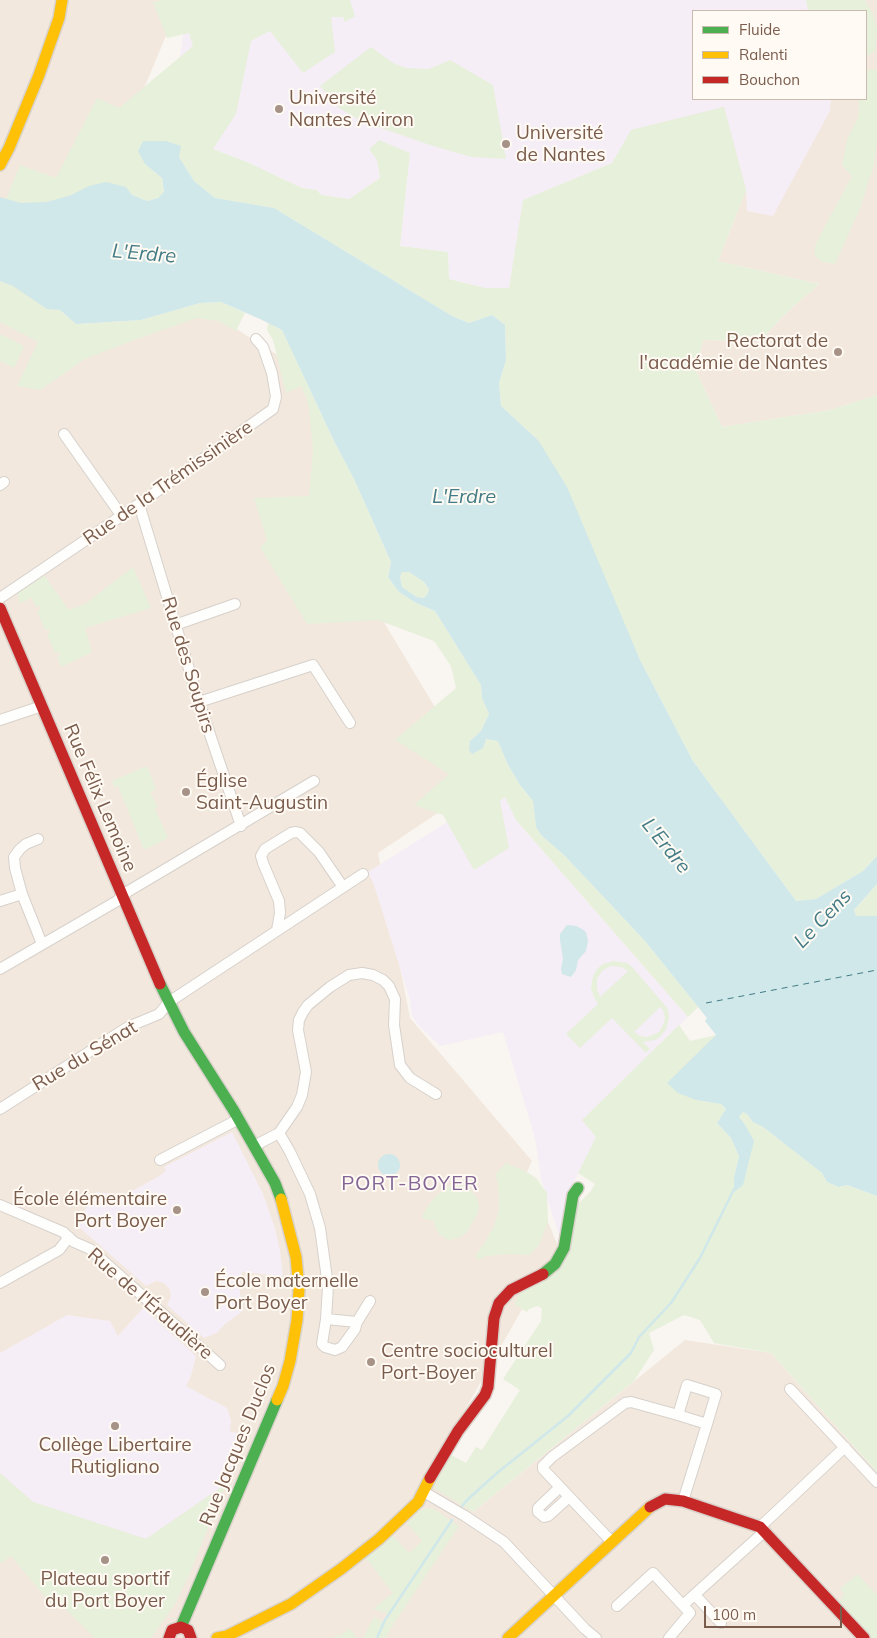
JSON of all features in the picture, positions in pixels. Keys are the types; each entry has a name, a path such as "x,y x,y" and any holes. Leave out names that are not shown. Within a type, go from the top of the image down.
{"street":[{"path":"0,165 39,75 59,18 62,0"},
{"name":"Rue de la Trémissinière","path":"0,598 273,410 276,397 272,373 262,347 256,339"},
{"path":"64,434 121,515"},
{"name":"Rue des Soupirs","path":"138,504 199,702 240,826"},
{"path":"175,625 235,604"},
{"name":"Rue Félix Lemoine","path":"0,608 168,1003"},
{"path":"199,702 313,665 350,723"},
{"path":"0,720 42,706"},
{"path":"0,969 118,901 127,892 314,781"},
{"path":"277,930 280,913 279,901 262,863 261,856 265,848 291,832 300,833 319,852 343,887"},
{"path":"38,839 26,844 14,857 22,894 42,944"},
{"name":"Rue du Sénat","path":"0,1109 128,1027 159,1014 168,1003 363,874"},
{"path":"0,901 22,894"},
{"path":"254,1146 279,1133 298,1107 306,1072 299,1039 299,1020 308,1005 335,984 349,976 362,973 374,975 389,986 395,999 396,1039 400,1065 410,1078 436,1094"},
{"name":"Rue Jacques Duclos","path":"168,1003 275,1183 293,1240 298,1272 295,1334 283,1386 181,1627"},
{"path":"160,1160 239,1120"},
{"path":"279,1133 310,1194 320,1228 328,1286 322,1344 335,1350 342,1347 355,1329 357,1322 370,1301"},
{"path":"218,1638 227,1636 298,1600 386,1534 418,1502 435,1468 485,1395 488,1387 494,1318 499,1303 511,1290 546,1272 555,1264 564,1248 573,1195 578,1188"},
{"name":"Rue de l'Éraudière","path":"0,1205 58,1229 74,1242 90,1249 220,1365"},
{"path":"0,1283 59,1250 69,1238"},
{"path":"326,1319 357,1322"},
{"path":"678,1415 687,1385 716,1394 682,1501"},
{"path":"790,1388 877,1482"},
{"path":"612,1542 543,1469 546,1462 622,1404 631,1402 707,1424"},
{"path":"683,1605 845,1447"},
{"path":"560,1487 538,1508 538,1512 544,1517 548,1516 569,1497"},
{"path":"424,1492 451,1507 504,1542 585,1629 596,1638"},
{"path":"508,1638 657,1501 665,1499 682,1501 762,1529 864,1638"},
{"path":"617,1606 654,1573 690,1613 668,1638"},
{"path":"695,1594 721,1623"},
{"path":"169,1638 172,1630 181,1627 188,1630 191,1638"}],"shaded area":[{"path":"0,0 181,0 126,131 49,333 197,316 219,318 282,358 318,407 379,614 481,784 378,853 410,1018 532,1161 527,1172 558,1246 442,1450 473,1512 685,1340 771,1353 877,1472 877,1638 0,1638"},
{"name":"Université de Nantes","path":"188,0 864,0 866,10 692,10 692,100 831,100 830,111 773,216 747,211 746,190 724,107 632,130 612,163 524,200 509,288 485,288 449,279 448,252 400,246 410,154 377,160 380,178 349,199 321,195 317,190 302,188 247,162 213,149 170,126"},
{"path":"358,0 877,0 877,395 830,410 722,427 696,371 703,340 760,341 784,315 819,284 718,261 746,190"},
{"path":"501,788 516,820 688,1017 583,1120 597,1137 567,1195 560,1238 541,1179 535,1138 503,1032 440,1046 419,1026 412,1016 410,1000 374,885 368,872"},
{"name":"École élémentaire Port Boyer","path":"232,1132 263,1194 275,1228 283,1276 242,1272 239,1281 243,1311 225,1324 217,1333 204,1338 167,1305 171,1294 164,1283 156,1281 146,1286 81,1229 75,1226 96,1192 125,1195 161,1175 166,1170 164,1167"},
{"name":"Collège Libertaire Rutigliano","path":"143,1308 196,1356 191,1376 186,1386 227,1408 231,1420 230,1432 247,1434 226,1484 146,1539 33,1502 0,1473 0,1353 67,1315 110,1321 118,1336"}],"green space":[{"path":"163,0 350,0 355,16 345,22 343,17 331,17 335,52 303,73 270,31 251,41 236,114 213,149 247,162 302,188 317,190 321,195 349,199 380,178 377,160 369,149 379,140 410,153 400,246 448,252 449,279 485,288 509,288 523,200 612,163 631,130 724,107 746,190 718,261 819,284 784,315 760,341 703,340 696,371 722,427 830,410 877,395 877,856 863,871 816,899 796,901 693,761 640,660 538,440 501,406 499,383 506,360 505,325 492,315 469,323 452,316 274,208 215,198 194,181 179,157 145,164 162,178 164,193 158,198 147,201 132,195 89,186 69,196 46,202 21,203 6,199 20,165 56,178 97,98 119,108 193,46 189,33 167,38 153,2"},
{"path":"806,0 865,0 873,14 877,29 875,51 867,56 867,10 808,10"},
{"path":"371,47 393,63 406,68 429,69 450,60 493,85 506,159 471,157 430,145 361,121 339,108 320,86"},
{"path":"867,70 877,70 877,141 874,164 861,206 835,264 822,262 814,255 816,243 852,176 842,165 847,139 858,118 859,100 867,100"},
{"path":"0,281 13,286 47,309 60,310 76,324 141,320 200,303 221,302 245,313 236,331 218,321 197,318 134,340 85,359 40,390 17,386 38,342 0,322"},
{"path":"268,323 282,330 354,479 391,562 388,577 399,592 416,603 435,611 481,685 482,698 489,714 481,731 470,741 486,739 498,741 507,763 520,785 533,801 536,827 541,835 565,856 645,941 698,1007 688,1017 516,820 505,797 500,801 509,848 474,870 443,815 414,805 449,774 395,740 456,688 451,666 434,641 378,620 307,624 260,547 267,540 254,498 309,496 313,450 306,397 301,386 286,393 273,340 267,330"},
{"path":"0,334 24,346 14,368 0,361"},
{"path":"133,567 151,608 85,628 92,652 61,667 57,657 60,656 59,652 55,653 47,634 50,632 49,629 45,630 37,611 41,609 40,606 36,607 31,597 20,603 17,594 44,575 69,610 85,604"},
{"path":"402,572 409,572 424,582 429,589 424,598 417,597 402,587 400,577"},
{"path":"147,766 156,789 150,792 158,807 155,809 168,838 144,850 118,786 114,787 112,781"},
{"path":"877,884 877,916 856,916 854,910"},
{"path":"614,961 627,963 668,1009 669,1018 666,1029 660,1037 643,1042 650,1049 646,1053 612,1018 580,1048 566,1034 598,1004 591,988 593,976 603,964","holes":["611,966 621,967 628,971 600,997 597,989 597,979 602,971","660,1007 663,1010 665,1019 659,1032 647,1037 640,1036 634,1032"]},
{"path":"679,1025 690,1041 716,1035 696,1100 721,1104 726,1110 717,1123 731,1138 739,1156 734,1178 747,1130 739,1117 743,1112 753,1122 763,1127 822,1173 827,1182 839,1187 847,1185 877,1196 877,1472 771,1353 714,1343 700,1320 684,1315 649,1333 654,1350 634,1381 473,1512 424,1482 442,1450 466,1463 476,1447 482,1450 520,1390 503,1379 541,1321 542,1309 538,1306 529,1309 527,1312 514,1304 523,1288 549,1275 578,1204 595,1184 578,1173 596,1137 582,1120"},
{"path":"506,1163 536,1178 547,1193 548,1222 539,1245 529,1255 506,1254 487,1256 478,1260 475,1256 494,1226 499,1210 498,1182 495,1175"},
{"path":"454,1185 464,1186 471,1191 479,1205 478,1212 468,1231 459,1238 448,1240 440,1235 434,1221 421,1217 439,1193 447,1187"},
{"name":"Plateau sportif du Port Boyer","path":"0,1473 33,1502 146,1539 226,1484 189,1575 175,1604 151,1638 95,1638 56,1600 51,1604 11,1556 0,1564"},
{"path":"426,1508 434,1509 459,1526 386,1638 363,1638 374,1617 384,1622 388,1614 373,1609 393,1593 366,1558 393,1536 409,1553 422,1541 407,1523 419,1511"},
{"path":"857,1574 877,1595 877,1638 872,1638 839,1602 844,1593 840,1589"},
{"path":"350,1629 357,1638 333,1638 338,1635 340,1636"}],"water":[{"name":"L'Erdre","path":"143,141 166,141 181,146 179,157 194,181 215,198 274,208 452,316 469,323 492,315 505,325 506,360 499,383 501,406 538,440 567,487 640,660 693,761 796,901 816,899 863,871 877,856 877,884 854,910 856,916 877,916 877,1196 847,1185 839,1187 827,1182 822,1173 763,1127 753,1122 743,1112 739,1117 754,1141 743,1185 734,1192 734,1178 739,1156 731,1138 717,1123 726,1109 721,1104 696,1100 678,1093 667,1083 716,1035 705,1021 707,1018 645,941 565,856 541,835 536,827 533,801 520,785 507,763 498,741 486,739 483,748 472,754 469,750 470,741 481,731 489,714 482,698 481,685 435,611 416,603 399,592 388,577 391,562 354,479 282,330 221,302 200,303 141,320 76,324 60,310 47,309 13,286 0,281 0,197 21,203 46,202 69,196 89,186 106,182 126,187 132,195 147,201 158,198 164,192 162,178 145,164 138,151","holes":["402,572 409,572 424,582 429,589 424,598 417,597 402,587 400,577"]},
{"path":"567,925 576,926 586,932 588,941 586,951 578,960 576,970 571,977 562,974 561,969 563,959 560,934"},
{"path":"385,1154 393,1154 400,1161 400,1169 393,1176 385,1176 378,1169 378,1161"}],"waterway":[{"path":"460,1509 467,1500 497,1473 568,1416 631,1353 639,1337 671,1303 700,1258 734,1189"},
{"path":"377,1638 385,1620 452,1520"}],"ferry route":[{"path":"706,1003 877,970"}],"traffic: fast":[{"path":"160,984 184,1032 234,1111 275,1183 281,1199"},
{"path":"543,1274 555,1264 564,1248 573,1195 578,1188"},
{"path":"181,1627 277,1400"}],"traffic: slow":[{"path":"0,165 39,75 59,18 62,0"},
{"path":"277,1400 290,1361 297,1320 299,1289 296,1257 281,1199"},
{"path":"217,1638 227,1636 291,1604 341,1569 379,1539 418,1502 430,1478"},
{"path":"508,1638 650,1507"}],"traffic: jam":[{"path":"0,608 160,984"},
{"path":"430,1478 458,1431 485,1395 488,1387 494,1318 499,1303 511,1290 543,1274"},
{"path":"650,1507 665,1499 683,1501 760,1527 864,1638"},
{"path":"169,1638 172,1630 181,1627 188,1630 191,1638"}],"place":[{"name":"Université Nantes Aviron","path":"279,109"},
{"name":"Université de Nantes","path":"506,144"},
{"name":"Rectorat de l'académie de Nantes","path":"838,352"},
{"name":"Église Saint-Augustin","path":"186,792"},
{"name":"École élémentaire Port Boyer","path":"177,1210"},
{"name":"École maternelle Port Boyer","path":"205,1292"},
{"name":"Centre socioculturel Port-Boyer","path":"371,1362"},
{"name":"Collège Libertaire Rutigliano","path":"115,1426"},
{"name":"Plateau sportif du Port Boyer","path":"105,1560"}],"district":[{"name":"PORT-BOYER","path":"410,1184"}],"water label":[{"name":"Le Cens","path":"823,919"}]}
